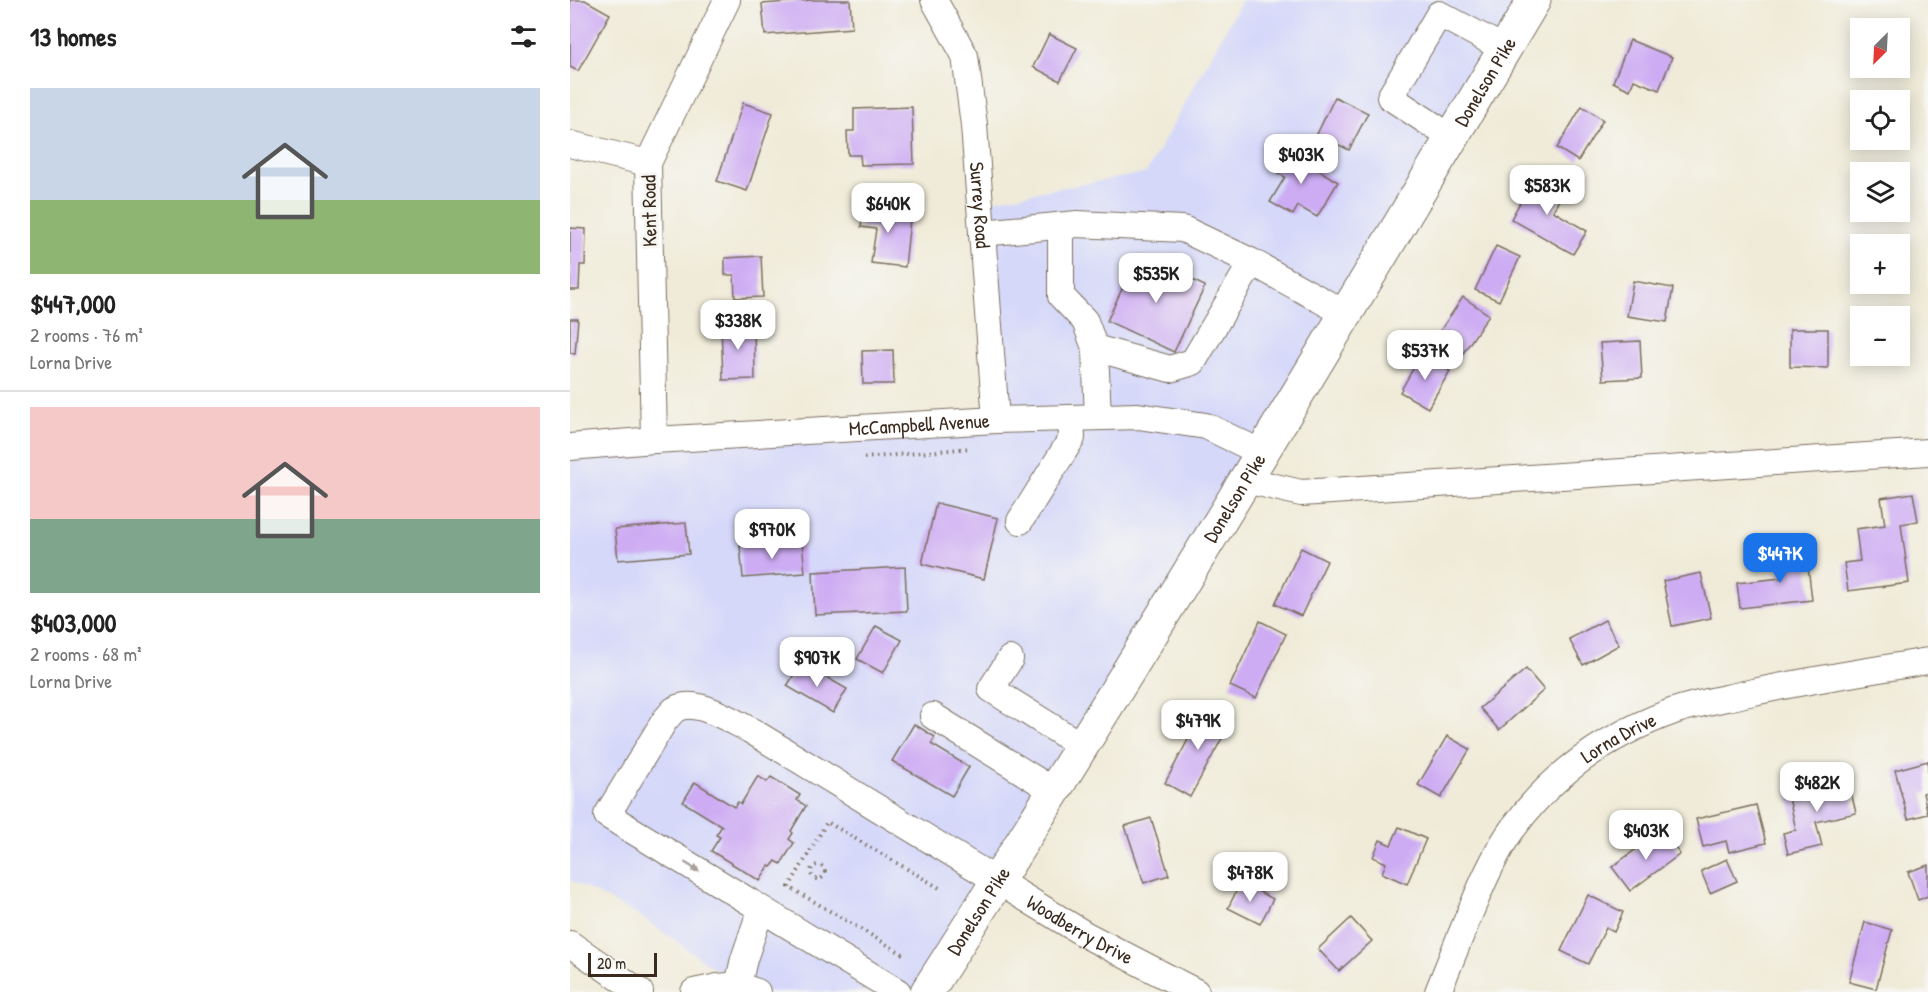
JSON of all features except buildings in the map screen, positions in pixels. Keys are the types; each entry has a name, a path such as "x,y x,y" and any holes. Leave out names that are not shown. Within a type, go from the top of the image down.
{"main road":[{"name":"Donelson Pike","path":"927,992 1254,467 1534,0"}],"street":[{"name":"Kent Road","path":"654,440 648,163 727,0"},
{"name":"Surrey Road","path":"934,0 965,56 974,124 996,420"},
{"path":"1452,138 1390,97 1439,14 1505,49"},
{"path":"570,144 648,163"},
{"path":"982,233 1077,224 1183,229 1252,262 1346,314"},
{"path":"1061,226 1061,296 1085,321 1095,348 1098,417"},
{"path":"1095,348 1170,369 1193,362 1252,262"},
{"name":"McCampbell Avenue","path":"570,447 996,420 1138,416 1206,426 1254,467 1301,493 1928,452"},
{"path":"1020,521 1072,438 1071,418"},
{"path":"1010,659 991,689 1082,746"},
{"name":"Lorna Drive","path":"1438,992 1475,901 1513,827 1538,797 1583,757 1635,727 1675,711 1791,684 1928,661"},
{"name":"Woodberry Drive","path":"761,909 607,815 665,720 674,710 691,706 704,708 750,730 1086,935 1196,992"},
{"path":"933,716 1054,791"},
{"path":"694,992 725,985 747,989 744,959 761,909 898,992"},
{"path":"570,944 640,992"}],"path":[{"path":"903,954 789,887 827,822 943,890"},
{"path":"803,863 812,868"}],"shaded area":[{"path":"1242,0 1534,0 927,992 751,992 640,916 570,880 570,447 996,420 980,202 1146,173"}]}
